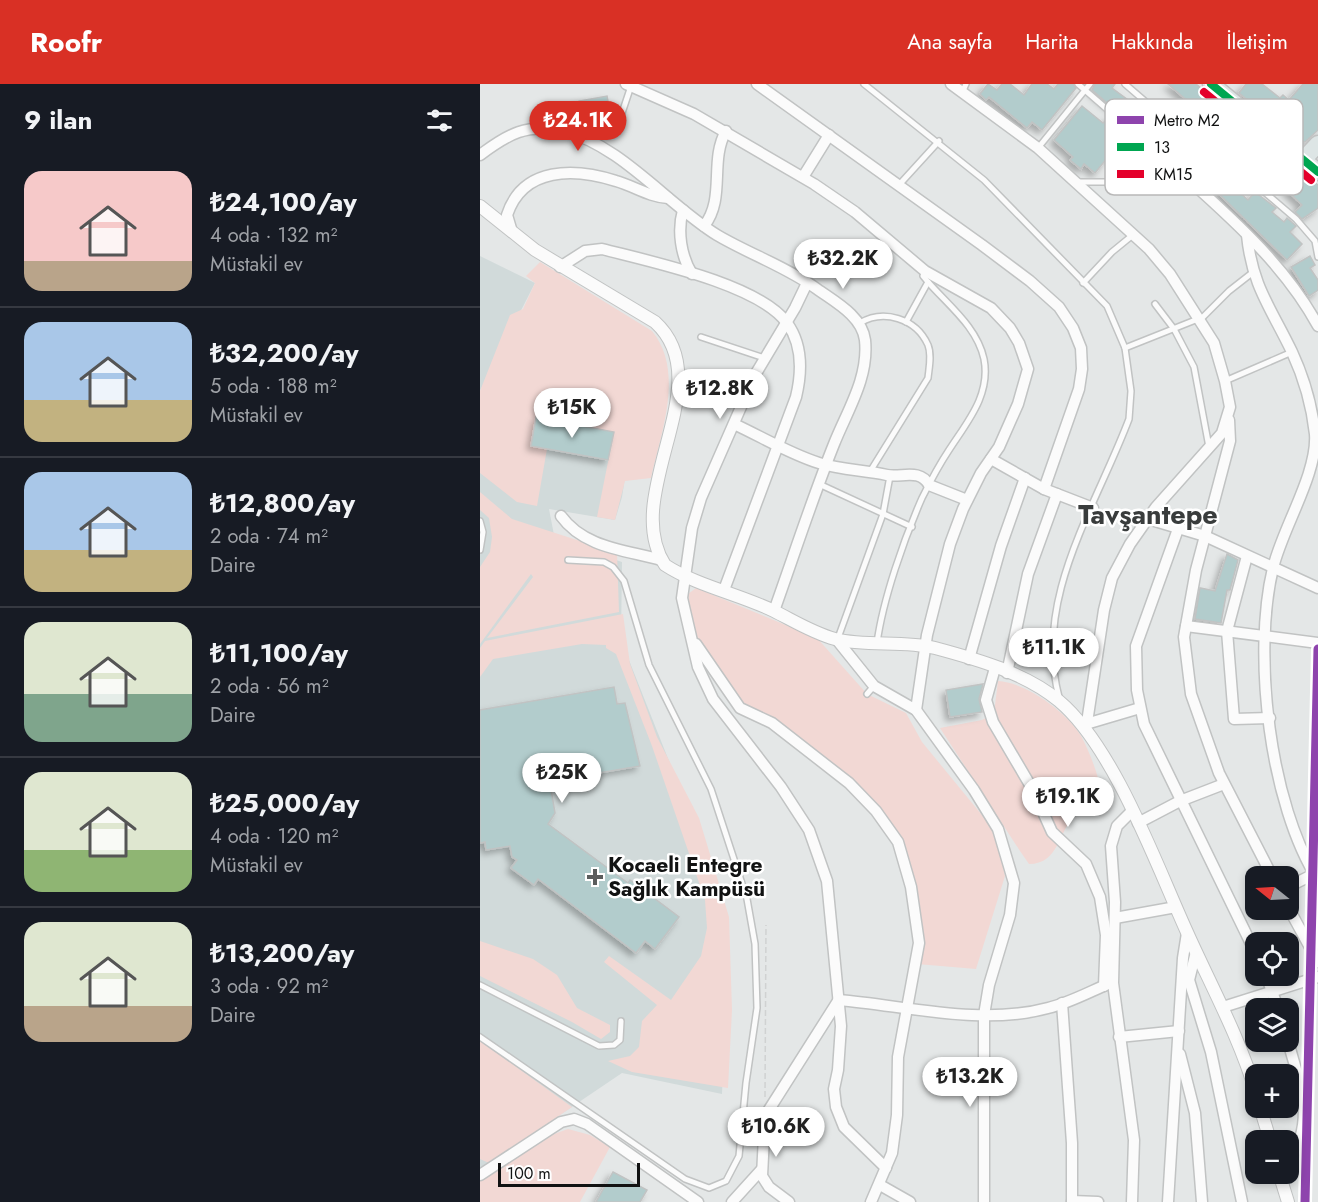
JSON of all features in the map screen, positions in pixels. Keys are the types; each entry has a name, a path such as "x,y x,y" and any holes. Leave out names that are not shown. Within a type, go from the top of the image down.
{"main road":[{"path":"1219,86 1233,99"},
{"path":"1318,144 1304,159 1318,172"}],"street":[{"path":"757,84 1030,281 1059,308 1073,328 1081,348 1080,379 1044,489"},
{"path":"951,84 964,88 1038,148 1134,234 1170,274 1214,343 1230,407 1230,441 1205,536 1184,637 1191,694 1224,784 1267,866"},
{"path":"629,85 726,131 803,177 855,212 925,271 991,308 1010,328 1026,359 1028,369 1018,404 999,447 967,500 950,544 936,591 916,710"},
{"path":"480,155 510,134 527,129 565,131 610,154 658,187 668,198 704,226 807,283 860,324 865,340 860,382 819,484 774,611"},
{"path":"704,226 714,208 718,179 717,155 726,131"},
{"path":"803,177 829,135"},
{"path":"513,233 507,215 517,194 537,178 552,174 594,176 616,181 657,198 668,198"},
{"path":"1205,195 1247,235 1291,287 1318,326"},
{"path":"480,206 560,267 655,322 667,333 672,343 679,377 654,508 655,543 665,565 837,640 926,646 1001,670 1036,685 1060,702 1086,726 1135,817 1223,1007 1247,1064"},
{"path":"683,210 680,237 687,266 692,274"},
{"path":"1247,235 1252,273 1264,303 1292,352 1309,395 1316,437 1313,460 1273,567 1265,635 1272,742 1293,831 1316,877 1299,883"},
{"path":"560,267 585,251 602,249 712,280 771,307 787,323 797,345 801,365 796,397 724,590"},
{"path":"807,283 787,323 764,358 697,510 682,598 698,667 713,699 782,787 809,830 827,881 839,1000 841,1042 834,1089 836,1107 844,1127 886,1168"},
{"path":"1086,726 1104,610 1113,578 1130,544 1148,519 1222,433 1229,416"},
{"path":"734,424 827,465 890,476 907,474 919,476 929,485 967,500"},
{"path":"991,459 1044,489 1093,508"},
{"path":"969,659 1000,546 1025,478"},
{"path":"1057,494 1028,574 1001,670 986,700 993,722 1033,790 1052,832 1086,864 1100,897 1106,935 1108,984 1119,1037 1134,1140 1132,1202"},
{"path":"561,516 570,529 586,540 661,560"},
{"path":"1148,519 1205,536 1318,588"},
{"path":"1178,529 1136,646 1137,690 1144,724 1245,932"},
{"path":"1247,555 1227,631 1234,719 1270,718"},
{"path":"1186,626 1318,643"},
{"path":"690,636 740,708 771,723 849,783 876,811 898,842 911,887 920,943 906,1006 898,1057 897,1115 892,1153 871,1202"},
{"path":"837,640 870,690 916,710 974,790 998,829 1014,883 1010,915 989,985 984,1015 984,1202"},
{"path":"1086,726 1140,708"},
{"path":"1108,984 1115,918 1111,846 1117,826 1135,817 1224,784"},
{"path":"1115,918 1176,907"},
{"path":"1295,920 1318,962"},
{"path":"1167,1202 1169,1140 1183,958 1188,933"},
{"path":"1196,952 1189,980 1212,1052 1242,1202"},
{"path":"1223,1007 1318,977"},
{"path":"839,1000 906,1006 959,1015 984,1015 1049,1008 1108,984"},
{"path":"1272,986 1276,998"},
{"path":"789,1202 768,1187 761,1170 765,1116 839,1000"},
{"path":"1062,1003 1072,1143 1072,1201 1098,1202"},
{"path":"1119,1037 1179,1031"},
{"path":"1178,1045 1195,1113 1202,1202"},
{"path":"1291,1052 1306,1110 1299,1145"},
{"path":"480,1175 561,1122 574,1119 587,1124 698,1202"},
{"path":"732,1202 761,1170"},
{"path":"1284,1184 1288,1202"},
{"path":"880,1185 910,1202"}],"lane":[{"path":"864,84 939,141 984,180 1107,306 1125,348 1131,391 1129,419 1064,573 1055,605 1051,644 1054,680 1060,702"},
{"path":"1078,84 1105,107"},
{"path":"1038,148 1090,84"},
{"path":"1125,84 1142,99"},
{"path":"618,125 629,85"},
{"path":"898,186 939,141"},
{"path":"1078,182 1105,182"},
{"path":"1268,195 1303,225 1315,241 1318,257"},
{"path":"1083,283 1112,252 1134,234"},
{"path":"877,643 886,598 929,485 975,410 986,375 984,358 971,328 923,276 925,271"},
{"path":"1125,348 1199,319 1252,273"},
{"path":"906,322 928,282"},
{"path":"1155,304 1174,329 1194,367 1209,448"},
{"path":"860,324 879,315 896,317 906,322 929,346 928,378 871,471"},
{"path":"701,337 764,358"},
{"path":"1225,381 1292,352"},
{"path":"837,640 883,514 890,476"},
{"path":"819,484 912,527"},
{"path":"480,521 483,532 480,550"},
{"path":"480,1037 583,1106 685,1179 709,1188 726,1181 739,1156 746,1083 755,1035 758,983 755,944 747,899 720,809 649,665 624,581 613,567 604,562 568,560"},
{"path":"480,985 599,1046 614,1045 620,1040 621,1021"},
{"path":"574,1119 583,1106"}],"path":[{"path":"765,925 765,1116"}],"shaded area":[{"path":"480,256 535,283 480,391"},
{"path":"540,262 652,331 662,347 669,383 668,403 651,478 625,481 615,520 597,517 614,432 536,417 531,446 547,449 537,506 517,502 480,473 480,391 510,315 523,309 535,283 526,276"},
{"name":"Kocaeli Entegre Sağlık Kampüsü","path":"480,395 634,417 622,497 615,520 549,509 554,535 575,547 622,562 621,640 692,819 728,935 722,1094 622,1073 480,1169"},
{"path":"480,492 512,519 617,553 619,612 487,638 533,577 531,574 480,644 480,567 490,552 492,537 489,518 480,510"},
{"path":"696,588 817,638 867,694 906,713 922,742 995,831 1005,876 976,969 917,964 920,907 903,860 877,810 769,718 744,703 694,635 688,594"},
{"path":"623,614 630,664 657,737 699,818 729,917 732,1010 728,1088 632,1072 608,1061 630,1056 639,1047 642,1021 657,1005 604,962 609,956 671,1000 701,956 707,928 705,900 652,746 616,654 606,648 606,645 582,644 493,659 480,677 480,648 485,641"},
{"path":"998,681 1021,687 1045,700 1075,727 1085,743 1103,798 1075,815 1052,853 1039,863 1029,864 940,728 982,720 994,713"},
{"path":"480,941 533,959 557,975 577,1008 610,1025 610,1032 601,1039 480,976"},
{"path":"480,1041 572,1107 489,1163 480,1159"},
{"path":"568,1129 590,1135 610,1147 580,1202 480,1202 480,1181 554,1134"}],"building":[{"path":"988,84 997,90 1002,84 1010,84 1024,95 1032,84 1047,84 1054,89 1058,84 1073,84 1076,88 1042,130 1032,122 1027,128 989,97 986,100 980,94"},
{"path":"1095,84 1115,84 1112,88 1127,99 1105,99 1105,101 1092,90"},
{"path":"1168,84 1196,84 1214,99 1185,99"},
{"path":"1246,84 1262,84 1280,98 1283,95 1288,99 1246,99 1239,93"},
{"path":"1303,84 1318,84 1318,130 1303,142 1303,99 1290,99"},
{"path":"607,96 611,117 583,122 579,101"},
{"path":"1082,106 1103,123 1105,121 1105,161 1095,173 1084,164 1081,169 1070,160 1073,157 1054,140"},
{"path":"1303,173 1318,185 1318,208 1302,219 1295,212 1302,205 1292,195 1303,195"},
{"path":"1220,195 1242,195 1248,200 1252,195 1259,195 1276,208 1272,212 1284,222 1287,218 1296,226 1290,232 1302,244 1287,260"},
{"path":"1310,256 1315,265 1310,268 1318,280 1318,290 1309,296 1291,267"},
{"path":"536,417 614,432 608,460 531,446"},
{"path":"1227,554 1238,560 1230,590 1227,590 1221,623 1195,619 1200,588 1215,591"},
{"path":"983,684 979,699 982,712 950,717 946,690"},
{"path":"614,687 617,704 625,703 640,766 581,776 578,760 547,766 555,813 548,824 628,883 630,880 679,917 655,949 645,941 636,953 538,879 534,885 511,868 517,860 512,857 510,846 486,850 485,842 480,843 480,710"},
{"path":"613,1172 647,1190 640,1202 596,1202"}],"metro line":[{"name":"M2","path":"1305,1202 1318,649"}],"transit line":[{"name":"13","path":"1211,84 1229,99"},
{"name":"KM15","path":"1204,92 1213,99"},
{"name":"13","path":"1303,160 1318,172"},
{"name":"KM15","path":"1303,173 1311,180"}],"place":[{"name":"Kocaeli Entegre Sağlık Kampüsü","path":"595,877"}],"district":[{"name":"Tavşantepe","path":"1148,514"}]}
